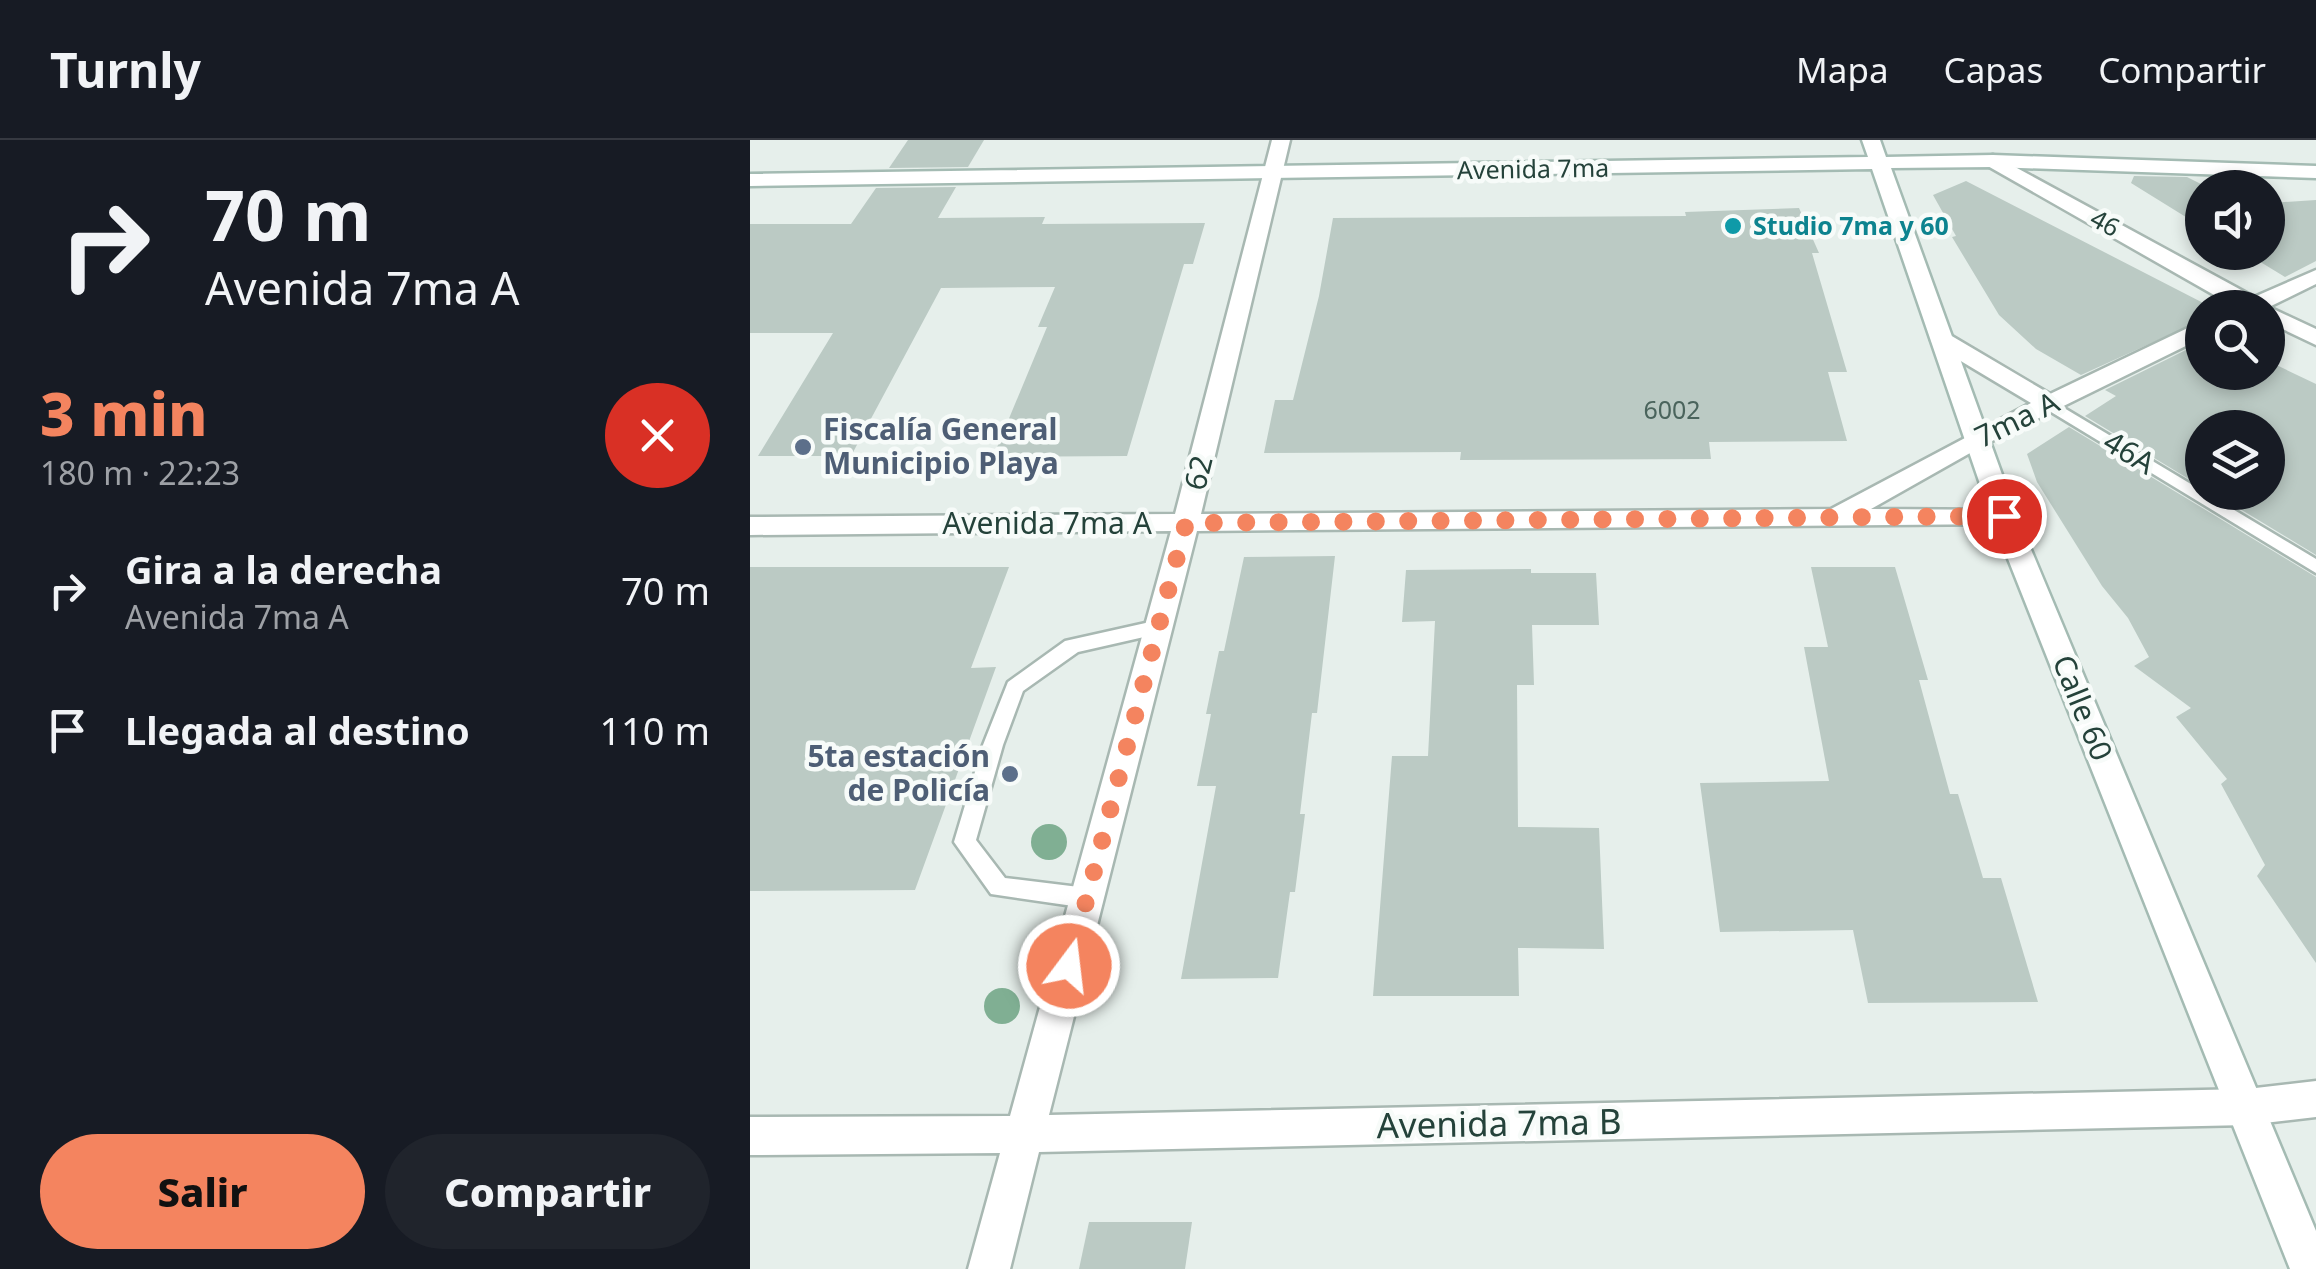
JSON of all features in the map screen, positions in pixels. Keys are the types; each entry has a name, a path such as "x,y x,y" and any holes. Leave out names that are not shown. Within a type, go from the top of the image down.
{"street":[{"name":"62","path":"989,1269 1186,523 1281,140"},
{"name":"46","path":"1953,140 2224,290"},
{"name":"Avenida 7ma","path":"750,180 1274,174 1876,151 1993,161 2316,172"},
{"name":"Calle 60","path":"1876,151 2004,516 2311,1269"},
{"path":"2285,293 2316,276"},
{"name":"46","path":"2285,322 2316,338"},
{"name":"7ma A","path":"1835,518 1977,439 2185,338"},
{"name":"46A","path":"1942,340 2049,404"},
{"name":"Avenida 7ma A","path":"750,526 2004,516"},
{"name":"Avenida 7ma B","path":"750,1136 1024,1134 2247,1107 2316,1099"}],"lane":[{"name":"46A","path":"2049,404 2316,567"},
{"path":"1087,898 998,886 965,842 993,744 1015,687 1072,646 1159,627"}],"building":[{"path":"908,140 984,140 968,167 889,168"},
{"path":"2134,176 2185,177 2185,216 2131,183"},
{"path":"1966,181 2185,294 2185,328 2081,375 2036,349 1999,315 1952,237 1956,236 1933,195"},
{"path":"956,187 938,218 1045,217 1042,224 1205,223 1193,264 1184,264 1127,456 993,457 1047,327 1038,327 1055,287 941,288 851,456 758,456 833,333 750,333 750,224 851,224 876,188"},
{"path":"2316,200 2316,261 2285,277 2274,270 2285,270 2285,202"},
{"path":"1799,208 1819,253 1812,253 1847,372 1828,372 1847,441 1709,442 1711,459 1460,460 1461,452 1264,453 1275,400 1293,400 1319,296 1333,218 1686,216 1685,212"},
{"path":"2185,350 2185,390 2285,390 2285,369 2316,384 2316,555 2242,510 2285,510 2285,410 2185,410 2185,477 2085,416 2116,396 2105,390"},
{"path":"2069,427 2185,497 2185,510 2206,510 2316,577 2316,963 2257,876 2265,865 2221,784 2227,779 2176,717 2191,708 2134,666 2149,657 2128,618 2102,586 2037,482 2027,454"},
{"path":"1335,556 1317,713 1312,713 1295,892 1290,892 1278,978 1181,979 1216,786 1197,786 1211,714 1206,714 1244,557"},
{"path":"750,567 1009,567 971,668 996,667 915,890 750,891"},
{"path":"1811,567 1895,567 1928,680 1919,680 1950,794 1958,794 1983,878 2001,878 2038,1002 1868,1003 1853,930 1720,932 1700,783 1829,781 1804,647 1828,647"},
{"path":"1531,569 1531,573 1596,573 1599,625 1532,625 1534,685 1517,685 1518,827 1599,828 1604,949 1518,948 1519,996 1373,996 1392,756 1428,756 1435,621 1402,622 1406,570"},
{"path":"1089,1222 1192,1222 1185,1269 1079,1269"}],"place":[{"name":"Studio 7ma y 60","path":"1733,226"},
{"name":"Fiscalía General Municipio Playa","path":"803,447"},
{"name":"5ta estación de Policía","path":"1010,774"}],"route":[{"path":"1069,966 1186,523 2004,516"}]}
